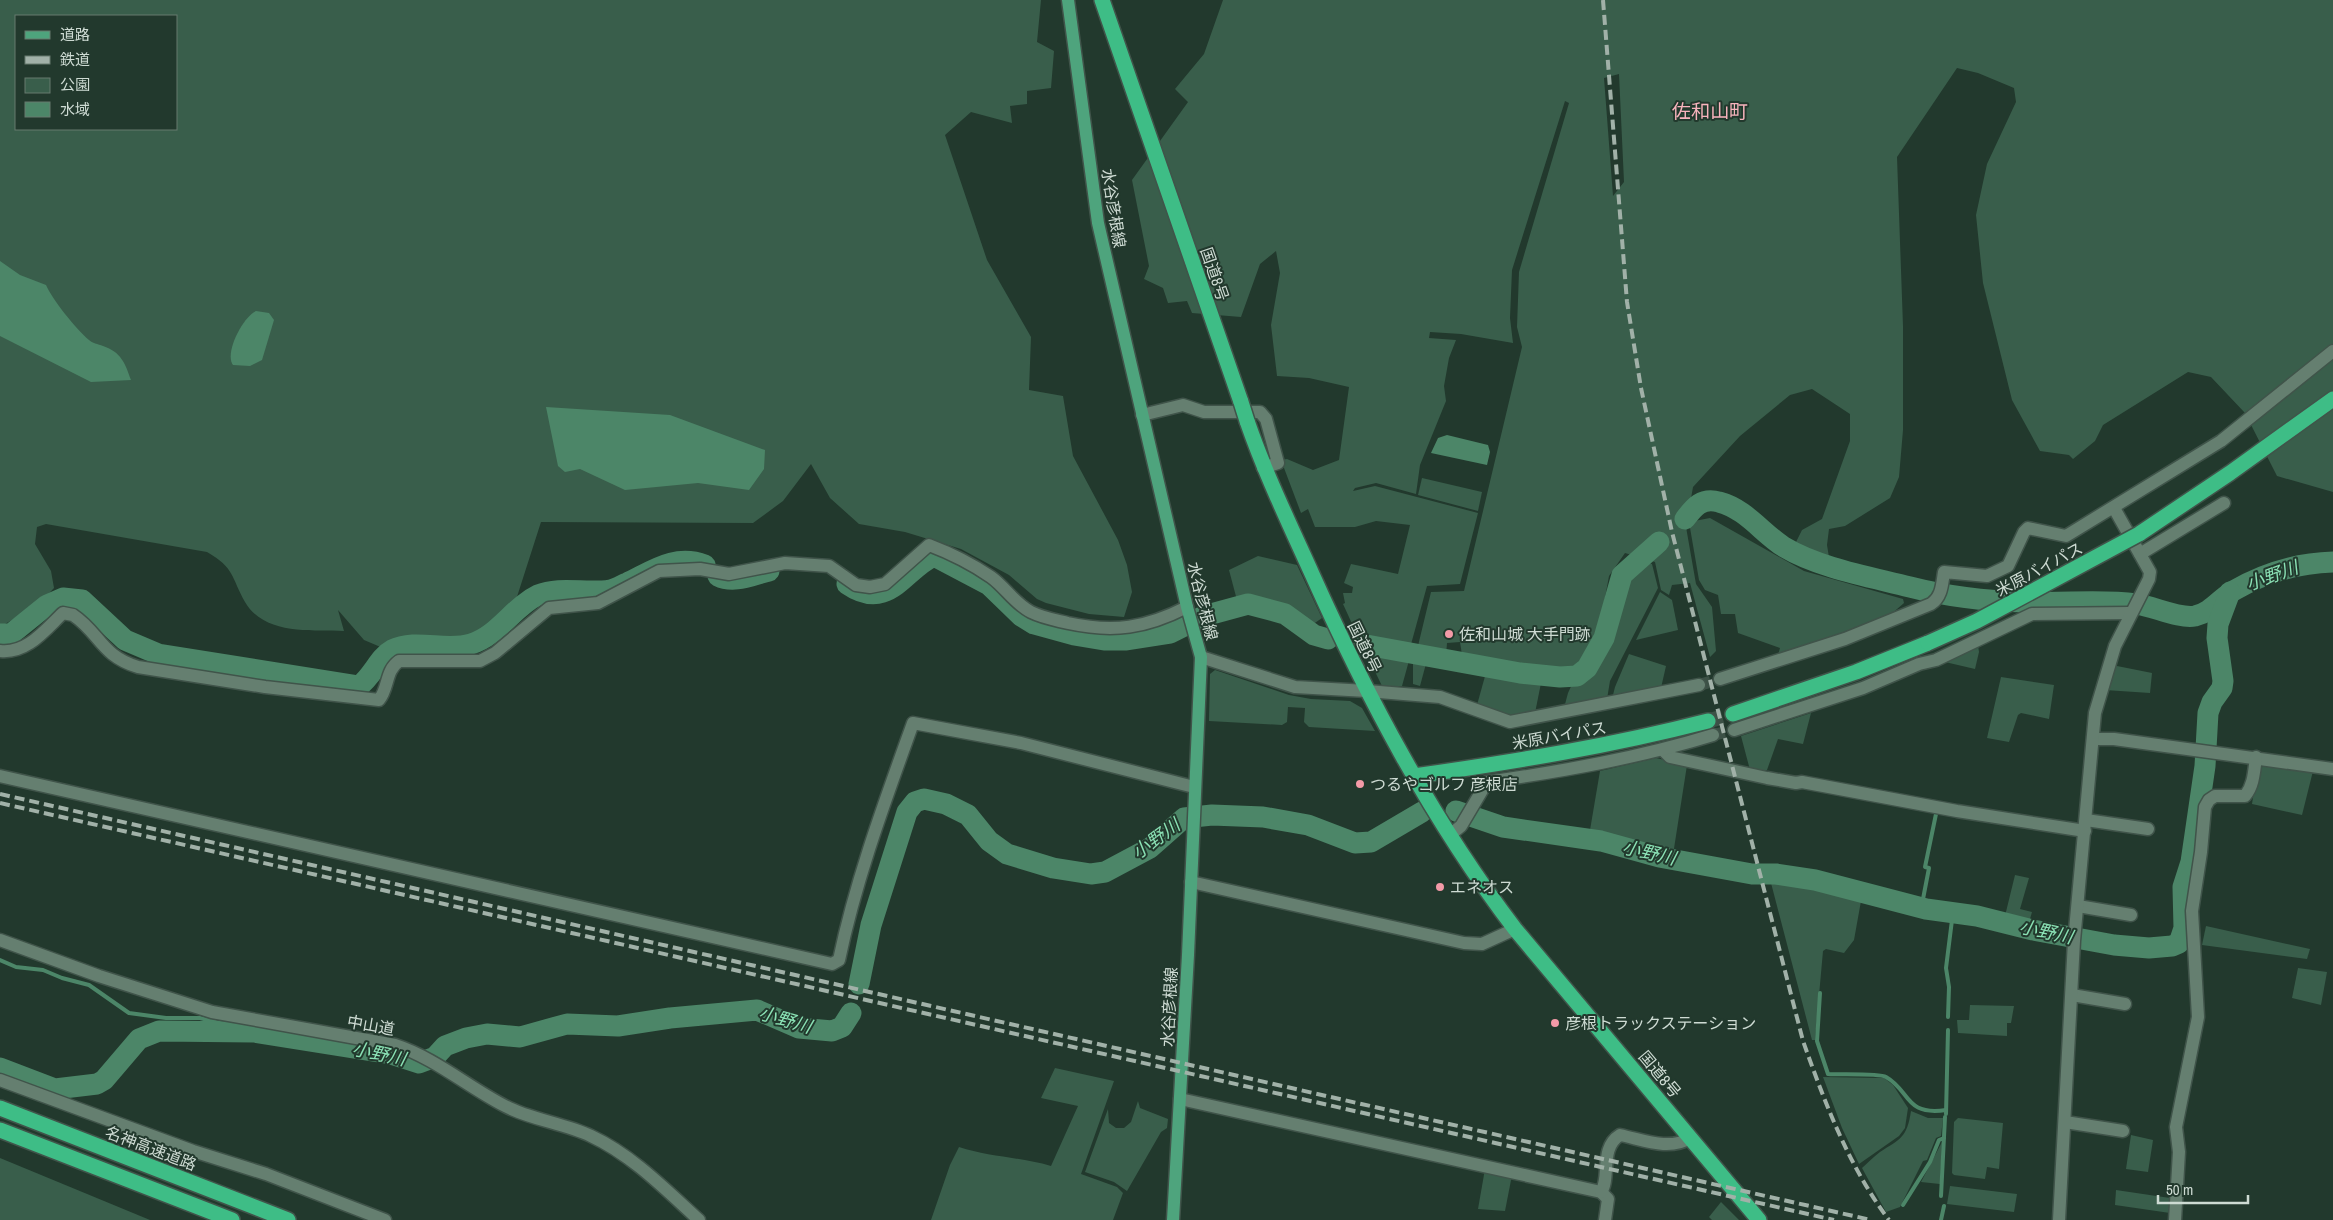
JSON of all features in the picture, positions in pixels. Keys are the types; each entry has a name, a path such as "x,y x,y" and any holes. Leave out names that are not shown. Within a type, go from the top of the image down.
{"highway":[{"name":"国道8号","path":"1102,0 1264,468 1339,636 1367,690 1414,776 1484,888 1515,929 1759,1220"},
{"name":"米原バイパス","path":"1732,714 1856,672 1928,643 1986,616 2140,534 2230,473 2333,399"},
{"name":"米原バイパス","path":"1414,776 1541,758 1648,736 1711,728"},
{"name":"名神高速道路","path":"0,1108 288,1220"},
{"path":"0,1130 232,1220"}],"main road":[{"name":"水谷彦根線","path":"1068,0 1098,223 1192,630 1200,657 1174,1220"}],"street":[{"path":"1720,679 1845,639 1939,595 1944,572 1987,576 2008,566 2024,532 2028,528 2066,536 2221,441 2333,351"},
{"path":"1142,416 1183,406 1204,412 1260,412 1266,419 1278,463 1264,468"},
{"path":"2140,554 2224,503"},
{"path":"2059,1220 2075,937 2095,713 2115,646 2138,597 2149,579 2150,572 2114,508"},
{"path":"0,651 11,652 32,642 63,613 73,614 103,648 125,663 138,667 265,687 378,700 382,696 390,670 399,661 480,661 495,653 549,608 598,603 659,571 671,568 700,569 729,574 785,563 829,566 856,586 870,587 885,584 930,545 945,551 992,578 1031,612 1062,622 1089,628 1126,628 1188,612"},
{"path":"1734,730 1863,688 1919,664 1936,660 2032,614 2131,611"},
{"path":"1200,657 1295,687 1324,690 1367,690 1440,697 1510,722 1699,685"},
{"path":"0,776 832,964 839,960 846,923 870,840 913,723 1021,743 1194,787"},
{"path":"1450,835 1468,815 1487,782 1583,768 1663,750 1711,728"},
{"path":"2094,739 2114,739 2333,769"},
{"path":"1663,750 1670,757 1796,783 1802,782 2086,826 2148,829"},
{"path":"2175,1220 2179,1152 2176,1127 2198,1017 2192,911 2202,852 2206,807 2209,800 2215,796 2245,796 2253,782 2256,757"},
{"path":"1191,882 1464,943 1482,944 1515,929"},
{"path":"2078,906 2131,915"},
{"name":"中山道","path":"0,940 100,976 212,1012 395,1045 428,1059 477,1092 511,1110 591,1136 607,1145 638,1164 699,1220"},
{"path":"2072,996 2125,1004"},
{"path":"0,1080 193,1151 266,1174 385,1220"},
{"path":"1180,1099 1601,1192 1608,1199 1606,1220"},
{"path":"2065,1122 2123,1131"},
{"path":"1601,1192 1604,1188 1604,1174 1610,1145 1620,1135 1670,1146 1680,1144 1690,1138"}],"green space":[{"path":"0,0 1041,0 1037,42 1054,51 1051,88 1027,91 1027,104 1010,106 1012,123 971,112 945,135 987,260 1031,337 1029,390 1063,396 1073,456 1118,540 1127,565 1132,592 1124,617 1089,614 1046,603 1037,599 1009,575 961,549 905,532 859,524 830,498 811,464 783,501 753,523 541,522 515,603 473,647 390,651 364,640 338,610 344,631 303,630 276,625 253,613 245,602 228,568 207,552 46,524 37,527 35,544 51,571 54,588 39,604 0,627"},
{"path":"1223,0 2333,0 2333,492 2277,476 2245,413 2211,377 2188,372 2103,425 2095,441 2073,459 2069,455 2040,451 2012,400 1983,283 1976,215 1987,164 2016,102 2014,88 1978,73 1957,68 1897,157 1903,326 1903,430 1899,477 1890,498 1845,526 1829,529 1827,545 1829,557 1804,552 1795,544 1802,530 1822,519 1850,441 1850,414 1812,389 1790,395 1740,436 1693,487 1686,527 1696,584 1712,607 1716,651 1710,657 1690,583 1672,585 1669,595 1661,590 1655,562 1625,553 1609,576 1599,630 1574,669 1530,667 1462,655 1460,642 1447,643 1446,656 1417,650 1431,592 1464,591 1522,347 1517,327 1519,272 1569,103 1565,101 1512,270 1510,318 1513,343 1461,334 1430,332 1429,338 1456,340 1449,358 1444,386 1446,401 1420,465 1416,494 1376,483 1355,488 1353,491 1375,486 1478,513 1460,584 1427,586 1410,648 1359,639 1343,604 1345,603 1343,593 1352,593 1353,587 1344,583 1351,564 1398,574 1410,525 1376,521 1355,527 1315,527 1308,509 1301,513 1281,460 1287,459 1313,470 1339,460 1349,387 1309,378 1277,376 1271,325 1280,273 1276,251 1260,264 1241,317 1192,313 1187,301 1168,303 1163,288 1144,279 1149,266 1132,180 1188,102 1175,89 1204,54","holes":["1619,74 1624,182 1613,196 1604,78"]},
{"path":"1422,478 1482,492 1478,511 1418,495"},
{"path":"1710,518 1804,571 1903,599 1904,603 1889,616 1778,655 1780,648 1738,633 1735,614 1721,614 1718,595 1705,590 1699,580 1689,522"},
{"path":"1258,556 1297,565 1322,618 1312,625 1238,604 1229,570"},
{"path":"1643,561 1652,564 1658,588 1610,681 1607,699 1564,708 1574,680 1585,675 1594,665 1601,651 1626,577"},
{"path":"1660,592 1672,600 1678,630 1636,640"},
{"path":"1978,645 1979,652 1975,669 1945,662"},
{"path":"1370,649 1410,657 1402,686 1382,686 1366,653 1371,653"},
{"path":"1629,654 1666,666 1661,688 1612,699 1615,687"},
{"path":"1413,658 1427,660 1420,686 1413,684"},
{"path":"2112,665 2152,673 2150,693 2105,690"},
{"path":"1487,669 1542,678 1535,713 1505,717 1477,705"},
{"path":"1215,670 1289,695 1311,699 1350,701 1362,708 1375,731 1309,727 1304,722 1305,708 1288,707 1287,722 1282,725 1209,721 1210,674"},
{"path":"2001,677 2054,685 2049,719 2021,713 2018,715 2009,742 1987,738"},
{"path":"1811,713 1803,744 1778,739 1767,770 1750,770 1741,736"},
{"path":"1656,758 1687,765 1673,855 1589,836 1600,771"},
{"path":"2258,765 2313,771 2302,815 2252,804"},
{"path":"2015,875 2029,878 2020,909 2032,912 2028,926 2004,920"},
{"path":"1771,883 1808,887 1861,901 1854,940 1844,953 1826,949 1823,951 1815,1040 1812,1040"},
{"path":"2206,926 2310,949 2307,959 2202,945"},
{"path":"2298,968 2327,972 2321,1005 2292,998"},
{"path":"1970,1005 2014,1006 2011,1023 2007,1023 2007,1036 1958,1033 1957,1020 1969,1020"},
{"path":"1055,1068 1114,1081 1081,1174 1117,1187 1123,1193 1113,1220 931,1220 950,1165 959,1147 1051,1166 1078,1106 1041,1098"},
{"path":"1823,1077 1884,1078 1893,1085 1908,1108 1905,1128 1899,1136 1859,1164 1842,1128"},
{"path":"1138,1101 1140,1108 1168,1119 1167,1128 1161,1132 1127,1191 1114,1182 1085,1172 1108,1109 1109,1123 1116,1128 1124,1128 1131,1122"},
{"path":"1911,1111 1928,1118 1943,1118 1941,1136 1936,1138 1927,1160 1923,1161 1900,1207 1886,1212 1862,1168 1877,1154 1901,1137 1907,1127"},
{"path":"1958,1118 2003,1123 1999,1169 1987,1167 1985,1179 1954,1175 1952,1173 1954,1122"},
{"path":"2131,1135 2153,1140 2148,1172 2126,1169"},
{"path":"1942,1142 1940,1184 1921,1182"},
{"path":"0,1158 150,1220 0,1220"},
{"path":"1485,1169 1512,1175 1505,1211 1478,1209"},
{"path":"1950,1186 2017,1194 2014,1212 1947,1204"},
{"path":"2116,1190 2170,1198 2170,1213 2115,1205"},
{"path":"1721,1202 1739,1220 1712,1220 1709,1217"}],"water":[{"path":"0,261 20,275 46,285 59,306 84,335 92,342 109,348 118,355 124,363 131,380 91,382 0,336"},
{"path":"256,311 269,313 274,320 262,360 250,366 233,365 231,352 236,336 246,320"},
{"path":"546,407 670,415 765,450 764,469 749,490 698,483 625,490 580,469 565,472 558,466"},
{"path":"1447,435 1488,445 1490,452 1487,465 1431,453 1438,438"}],"waterway":[{"path":"1685,519 1699,504 1708,501 1719,502 1729,505 1746,516 1784,547 1813,561 1862,575 1939,593 1968,598 2011,601 2122,603 2143,605 2181,616 2195,616 2206,612 2228,594 2269,574 2306,564 2333,562"},
{"path":"1361,644 1520,673 1560,677 1577,676 1587,668 1604,638 1622,575 1659,542"},
{"path":"847,584 862,592 874,594 885,591 895,586 923,562 934,556 989,585 1021,616 1034,624 1074,635 1104,640 1125,640 1170,633 1204,616 1248,604 1285,614 1314,635 1328,639"},
{"path":"0,634 11,634 47,605 63,598 82,600 125,640 158,654 359,686 368,678 383,657 392,650 411,645 451,647 471,644 489,635 529,600 546,592 601,591 612,589 674,562 684,561 705,565"},
{"path":"718,576 737,579 769,571"},
{"name":"小野川","path":"1456,811 1503,827 1601,841 1659,857 1752,874 1776,874 1815,880 1926,909 1977,916 2033,930 2114,945 2149,948 2172,946 2179,943 2184,928 2183,887 2191,862 2205,766 2208,713 2212,702 2222,688 2223,681 2217,638 2218,624 2230,592"},
{"name":"小野川","path":"859,984 871,925 907,812 915,802 924,799 946,804 968,815 989,841 1007,854 1053,868 1091,874 1105,872 1150,848 1184,818 1212,815 1263,817 1308,825 1355,843 1371,842 1422,812"},
{"path":"1923,899 1929,868 1925,867 1936,814"},
{"path":"1948,1017 1949,987 1946,968 1953,912"},
{"path":"0,960 16,967 43,970 62,978 89,985 129,1013 166,1018 200,1018 254,1032"},
{"path":"1820,993 1817,1041 1828,1074 1886,1077 1915,1106 1932,1111 1946,1110"},
{"name":"小野川","path":"0,1068 55,1089 97,1084 104,1080 139,1039 159,1031 254,1032 391,1054 419,1063 435,1057 445,1046 466,1038 487,1034 520,1037 567,1024 618,1026 670,1018 757,1010 799,1028 832,1031 842,1027 851,1013"},
{"path":"1946,1114 1948,1030"},
{"path":"1941,1196 1945,1117"},
{"path":"1903,1205 1930,1162 1939,1140 1944,1138"},
{"path":"1941,1220 1944,1206"}],"tunnel":[{"path":"1699,685 1720,679"},
{"path":"1708,721 1733,714"},
{"path":"1713,735 1734,730"}],"railway":[{"path":"1603,0 1627,302 1641,388 1672,532 1803,1041 1839,1134 1862,1178 1889,1220"},
{"path":"0,794 1871,1220"},
{"path":"0,803 1834,1220"}],"place":[{"name":"佐和山城 大手門跡","path":"1449,634"},
{"name":"つるやゴルフ 彦根店","path":"1360,784"},
{"name":"エネオス","path":"1440,887"},
{"name":"彦根トラックステーション","path":"1555,1023"}],"district":[{"name":"佐和山町","path":"1710,111"}]}
